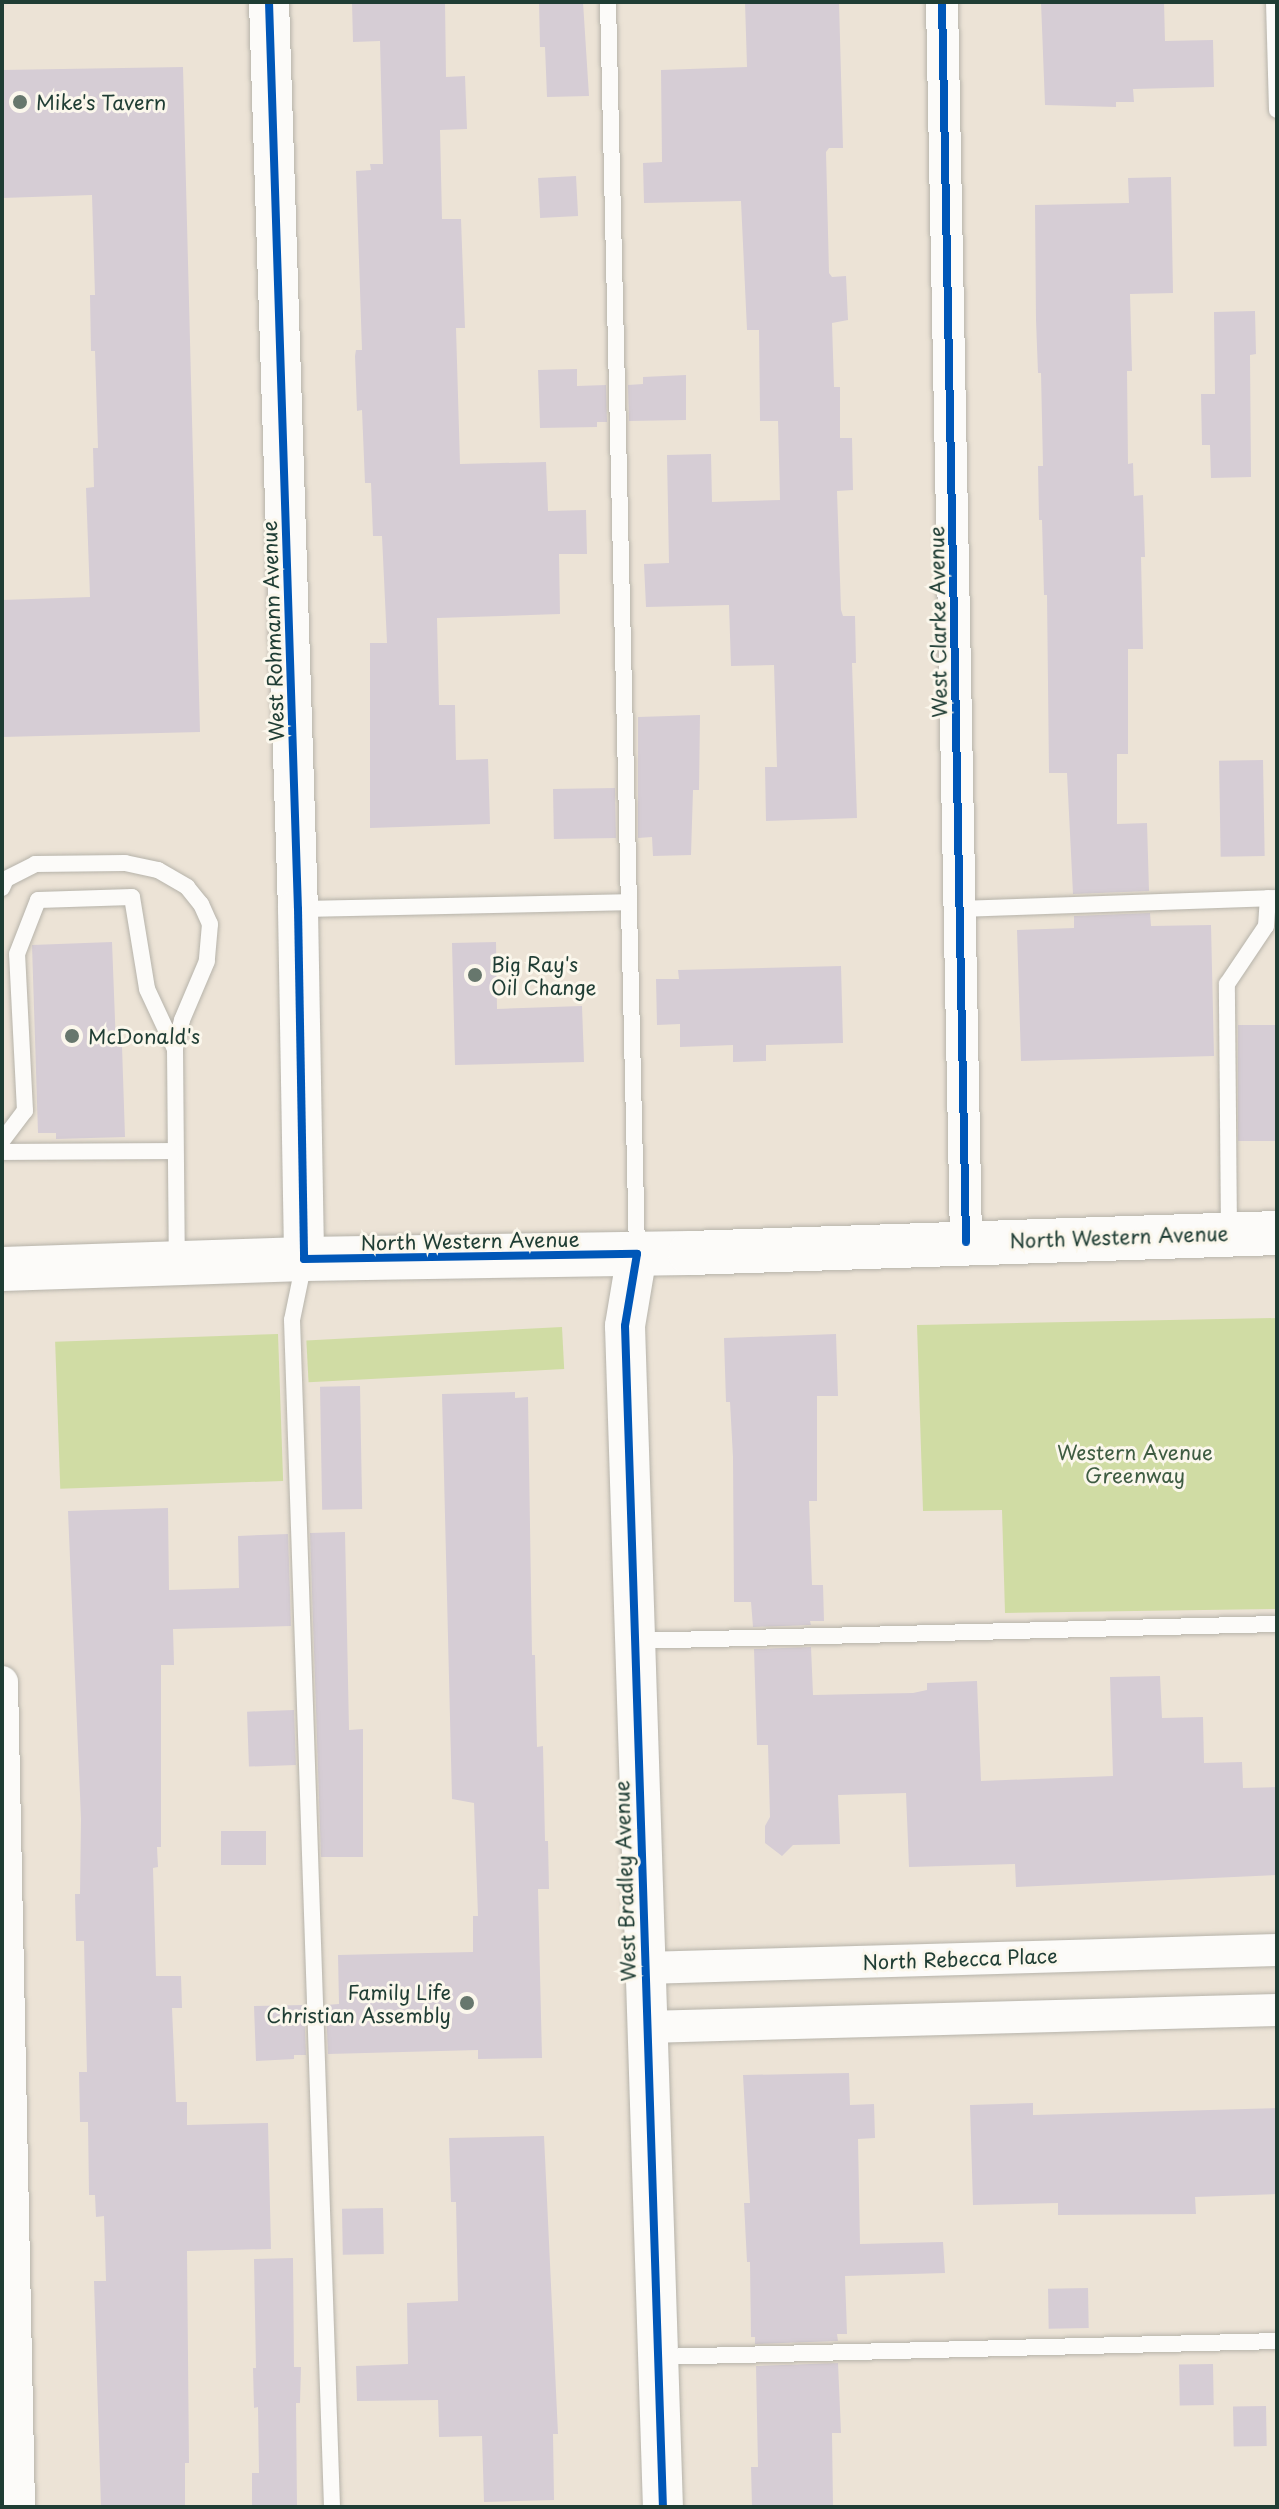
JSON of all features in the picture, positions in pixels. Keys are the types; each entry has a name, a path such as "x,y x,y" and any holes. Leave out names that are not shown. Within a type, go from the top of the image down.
{"main road":[{"name":"North Western Avenue","path":"2,1269 304,1259 637,1254 1277,1233"}],"street":[{"name":"West Rohmann Avenue","path":"269,2 298,909 304,1259"},
{"name":"West Clarke Avenue","path":"942,2 966,1242"},
{"name":"West Bradley Avenue","path":"637,1254 625,1326 663,2507"},
{"path":"2,1682 19,2507"},
{"name":"North Rebecca Place","path":"644,1968 1277,1950"},
{"path":"646,2027 1277,2010"}],"lane":[{"path":"608,2 637,1254"},
{"path":"1274,2 1277,110"},
{"path":"2,888 6,879 35,864 125,863 158,870 187,887 210,924 207,961 182,1020 175,1049 177,1263"},
{"path":"2,1141 25,1111 17,954 38,900 132,897 147,989 175,1049"},
{"path":"960,909 1273,898 1266,926 1227,984 1229,1234"},
{"path":"298,909 629,902"},
{"path":"2,1152 174,1151"},
{"path":"304,1259 292,1320 332,2507"},
{"path":"633,1641 1277,1624"},
{"path":"659,2357 1277,2341"}],"green space":[{"name":"Western Avenue Greenway","path":"1277,1318 1277,1609 1005,1613 1002,1510 923,1511 917,1325"},
{"path":"562,1327 564,1369 309,1382 306,1340"},
{"path":"278,1334 283,1481 60,1489 55,1342"}],"building":[{"path":"352,2 445,2 446,77 465,76 467,129 440,130 442,219 461,219 465,328 456,328 460,464 546,462 548,511 586,510 587,554 559,554 560,614 437,618 439,705 455,705 456,760 488,759 490,824 370,828 370,643 387,643 382,536 373,536 371,483 365,483 362,410 357,411 355,356 356,350 362,350 356,171 371,170 370,164 383,164 380,41 353,42"},
{"path":"539,2 583,2 589,96 547,97 545,47 540,47"},
{"path":"745,2 839,2 843,148 829,148 826,152 829,273 832,277 846,276 848,320 832,323 834,387 840,387 840,438 852,438 853,490 837,491 841,610 843,616 855,616 856,663 852,663 857,818 766,821 765,767 777,767 774,665 731,666 729,605 646,607 644,564 669,563 667,455 711,454 712,502 780,500 778,421 760,421 759,330 747,330 741,201 644,203 643,163 662,162 661,70 747,67"},
{"path":"1041,2 1164,2 1165,41 1213,40 1214,87 1133,89 1134,102 1116,102 1116,107 1045,105"},
{"path":"183,67 200,732 2,737 2,600 90,597 86,488 94,487 93,448 98,448 95,351 91,351 90,295 95,295 92,195 2,198 2,70"},
{"path":"576,176 578,216 540,218 538,178"},
{"path":"1171,177 1173,293 1130,294 1132,371 1127,371 1128,464 1133,463 1134,496 1143,495 1143,649 1128,649 1128,754 1117,754 1117,824 1147,823 1149,891 1073,894 1067,773 1049,773 1047,595 1044,595 1042,520 1039,520 1038,466 1043,466 1041,373 1038,373 1036,320 1035,205 1129,203 1128,178"},
{"path":"1255,311 1256,354 1250,355 1251,477 1211,478 1210,445 1202,445 1201,394 1215,394 1214,312"},
{"path":"577,369 577,386 606,385 607,422 597,422 597,427 540,428 538,370"},
{"path":"686,375 686,420 629,421 628,385 643,384 643,377"},
{"path":"700,715 699,790 693,790 691,855 653,856 652,837 638,838 638,717"},
{"path":"1263,760 1265,856 1221,857 1219,761"},
{"path":"615,788 616,838 554,839 553,789"},
{"path":"1150,913 1151,926 1211,925 1214,1056 1021,1061 1017,930 1074,928 1074,916"},
{"name":"McDonald's","path":"112,942 116,1046 122,1046 125,1137 56,1139 56,1133 38,1133 32,945"},
{"name":"Big Ray's Oil Change","path":"496,942 497,1009 582,1006 584,1062 455,1065 452,943"},
{"path":"841,966 843,1043 766,1045 766,1061 733,1062 733,1045 680,1047 680,1024 657,1025 656,979 679,979 678,970"},
{"path":"1238,1025 1277,1025 1277,1141 1238,1141"},
{"path":"836,1334 838,1396 817,1396 817,1501 809,1501 812,1585 823,1585 824,1621 810,1621 811,1625 753,1627 751,1602 734,1602 733,1457 730,1402 726,1402 724,1338"},
{"path":"360,1386 362,1509 322,1510 320,1387"},
{"path":"515,1392 515,1398 528,1397 532,1655 535,1655 537,1747 543,1746 545,1841 548,1841 549,1889 538,1889 542,2058 478,2059 478,2050 328,2054 326,2005 339,2004 338,1955 473,1952 473,1916 478,1916 474,1803 452,1799 442,1394"},
{"path":"168,1508 169,1590 239,1588 238,1536 288,1534 291,1626 173,1629 174,1665 161,1665 161,1847 157,1847 158,1867 153,1868 156,1976 181,1976 182,2008 172,2008 176,2102 187,2102 187,2125 268,2123 271,2249 187,2251 189,2463 185,2463 185,2507 101,2507 94,2281 106,2281 104,2216 96,2217 95,2195 89,2195 88,2122 80,2122 79,2072 87,2072 84,1941 76,1941 75,1894 80,1894 81,1819 68,1511"},
{"path":"345,1532 349,1730 363,1729 363,1857 321,1857 310,1533"},
{"path":"811,1647 813,1695 913,1693 927,1690 927,1683 977,1681 981,1781 1113,1776 1110,1677 1160,1676 1162,1718 1203,1717 1204,1763 1242,1762 1243,1788 1277,1787 1277,1875 1016,1887 1015,1864 909,1867 906,1793 838,1795 840,1844 793,1845 782,1856 765,1843 765,1826 770,1817 768,1745 757,1745 754,1649"},
{"path":"294,1710 296,1765 249,1767 247,1712"},
{"path":"221,1831 266,1831 266,1865 221,1865"},
{"path":"304,2005 306,2055 294,2055 294,2059 256,2061 254,2006"},
{"path":"849,2073 850,2105 874,2104 875,2138 858,2139 860,2244 943,2242 945,2273 845,2276 847,2334 837,2334 838,2341 755,2344 755,2337 751,2337 750,2262 747,2262 744,2203 750,2203 743,2075"},
{"path":"1033,2103 1033,2115 1277,2108 1277,2194 1195,2197 1196,2214 1058,2215 1058,2203 973,2205 970,2105"},
{"path":"544,2136 558,2434 553,2434 554,2500 484,2502 482,2436 439,2437 438,2400 357,2401 356,2366 408,2364 407,2303 458,2301 456,2202 451,2202 449,2138"},
{"path":"383,2208 384,2254 343,2255 342,2209"},
{"path":"293,2258 294,2367 301,2367 300,2403 296,2403 297,2507 252,2507 252,2473 259,2473 258,2407 254,2408 253,2368 256,2368 254,2259"},
{"path":"1088,2288 1089,2328 1049,2329 1048,2289"},
{"path":"838,2363 841,2433 832,2433 833,2507 752,2507 751,2467 758,2467 756,2366"},
{"path":"1213,2364 1214,2405 1180,2406 1179,2365"},
{"path":"1266,2406 1267,2446 1234,2447 1233,2407"}],"cycle path":[{"path":"269,2 298,909 304,1259 637,1254 625,1326 663,2507"},
{"path":"942,2 966,1242"}],"place":[{"name":"Mike's Tavern","path":"20,102"},
{"name":"Big Ray's Oil Change","path":"475,975"},
{"name":"McDonald's","path":"72,1036"},
{"name":"Family Life Christian Assembly","path":"467,2003"}]}
